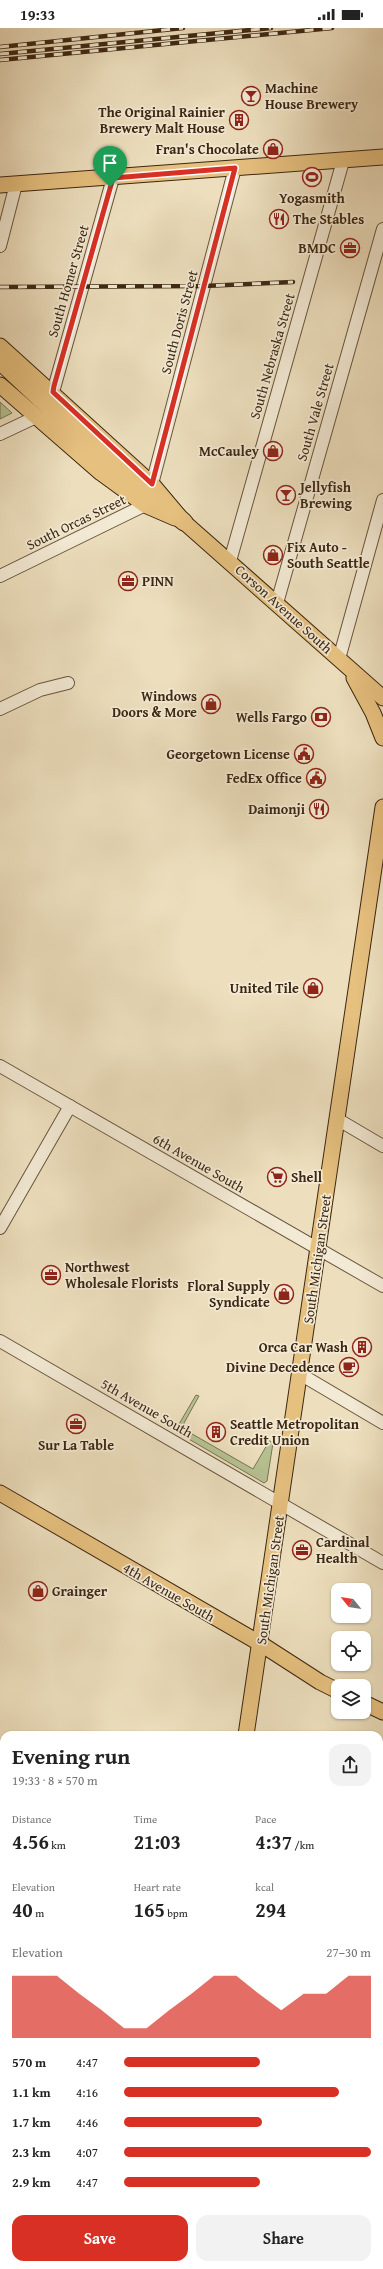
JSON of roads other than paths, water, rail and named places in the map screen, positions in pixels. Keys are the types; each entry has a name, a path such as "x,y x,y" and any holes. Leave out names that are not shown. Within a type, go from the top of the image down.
{"highway":[{"path":"0,361 119,469 184,522"}],"main road":[{"path":"0,185 383,158"},
{"name":"Corson Avenue South","path":"0,346 53,392 152,484 184,522 230,561 383,698"},
{"name":"Corson Avenue South","path":"0,385 102,473 145,505 184,522"},
{"path":"343,663 373,713 383,738"},
{"name":"South Michigan Street","path":"247,1731 261,1644 383,807"},
{"name":"4th Avenue South","path":"0,1493 261,1644 331,1688"},
{"path":"371,1706 383,1712"}],"street":[{"name":"South Nebraska Street","path":"230,561 343,160"},
{"name":"South Doris Street","path":"152,484 235,168"},
{"name":"South Homer Street","path":"53,392 113,178"},
{"path":"0,246 16,184"},
{"name":"South Vale Street","path":"277,603 383,229"},
{"path":"0,434 36,417"},
{"path":"343,663 383,500"},
{"name":"South Orcas Street","path":"0,576 145,505"},
{"path":"0,709 40,690 68,683"},
{"name":"6th Avenue South","path":"0,1066 383,1286"},
{"path":"0,1228 70,1106"},
{"path":"337,1119 383,1146"},
{"name":"5th Avenue South","path":"0,1341 383,1563"},
{"path":"300,1374 383,1423"}],"railway":[{"path":"0,47 183,28"},
{"path":"0,54 271,28"},
{"path":"0,60 332,28"},
{"path":"0,287 204,286 293,282"}],"place":[{"name":"Machine House Brewery","path":"251,96"},
{"name":"The Original Rainier Brewery Malt House","path":"239,120"},
{"name":"Fran's Chocolate","path":"273,149"},
{"name":"Yogasmith","path":"312,177"},
{"name":"The Stables","path":"279,219"},
{"name":"BMDC","path":"350,248"},
{"name":"McCauley","path":"273,451"},
{"name":"Jellyfish Brewing","path":"286,495"},
{"name":"Fix Auto - South Seattle","path":"273,555"},
{"name":"PINN","path":"128,581"},
{"name":"Windows Doors & More","path":"211,704"},
{"name":"Wells Fargo","path":"321,717"},
{"name":"Georgetown License","path":"304,754"},
{"name":"FedEx Office","path":"316,778"},
{"name":"Daimonji","path":"319,809"},
{"name":"United Tile","path":"313,988"},
{"name":"Shell","path":"277,1177"},
{"name":"Northwest Wholesale Florists","path":"51,1275"},
{"name":"Floral Supply Syndicate","path":"284,1294"},
{"name":"Orca Car Wash","path":"362,1347"},
{"name":"Divine Decedence","path":"349,1367"},
{"name":"Sur La Table","path":"76,1424"},
{"name":"Seattle Metropolitan Credit Union","path":"216,1432"},
{"name":"Cardinal Health","path":"302,1550"},
{"name":"Grainger","path":"38,1591"}]}
